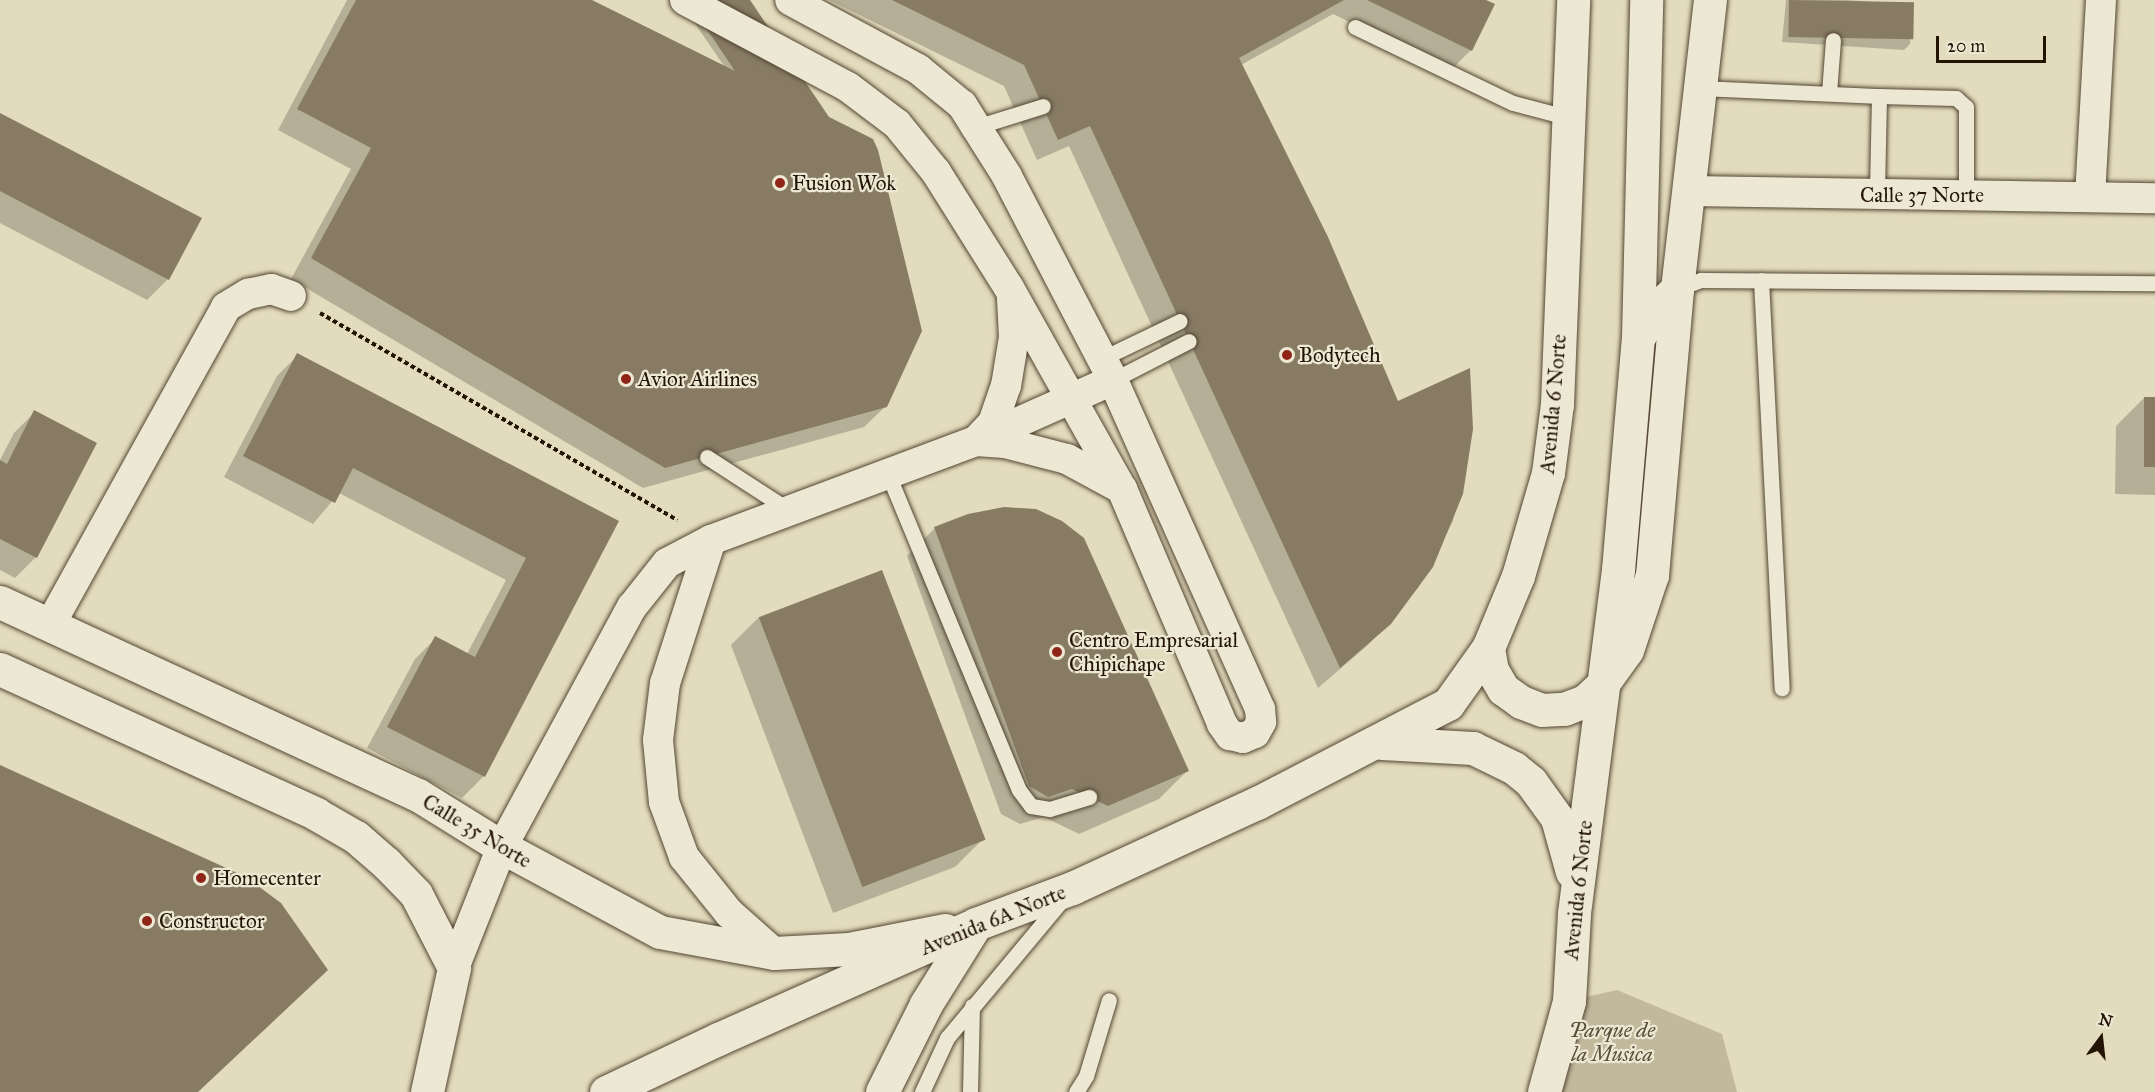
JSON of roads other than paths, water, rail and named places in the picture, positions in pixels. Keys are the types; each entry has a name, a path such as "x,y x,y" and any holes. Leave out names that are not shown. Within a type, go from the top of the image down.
{"main road":[{"name":"Avenida 6 Norte","path":"1377,743 1448,704 1488,648 1527,548 1552,447 1557,404 1566,117 1573,0"},
{"name":"Avenida 6 Norte","path":"1544,1092 1569,1001 1574,913 1601,686 1618,570 1638,338 1646,0"},
{"name":"Avenida 6 Norte","path":"1601,686 1627,650 1652,575 1677,289 1702,88 1710,0"},
{"path":"1638,338 1656,309 1677,289"},
{"name":"Calle 35 Norte","path":"0,602 418,795 502,847 660,932 774,953 849,949 976,924"},
{"path":"1488,648 1492,670 1503,689 1521,702 1542,710 1564,709 1584,701 1601,686"},
{"path":"0,669 316,814 356,837 417,894 454,968 427,1092"},
{"path":"1377,743 1473,748 1494,756 1531,782 1557,818 1566,839 1574,913"},
{"name":"Avenida 6A Norte","path":"606,1092 976,924 1072,888 1297,785 1377,743"},
{"path":"882,1092 926,1004 976,924"}],"street":[{"path":"685,0 848,87 897,124 936,172 1010,288 1122,489 1222,724 1230,735 1243,738 1255,733 1262,722 1260,710 1108,369 1007,176 976,127 962,105 918,69 790,0"},
{"path":"2090,197 2101,0"},
{"name":"Calle 37 Norte","path":"1689,190 2155,198"},
{"path":"976,441 993,423 1006,386 1014,338 1010,288"},
{"path":"50,625 226,307 248,294 271,289 291,296"},
{"path":"454,968 502,847 647,583 667,563 711,540 976,441 1071,398 1108,369"},
{"path":"976,441 1005,443 1067,459 1122,489"},
{"path":"711,540 665,683 658,740 664,802 684,856 729,913 774,953"}],"lane":[{"path":"1355,27 1513,103 1566,117"},
{"path":"1829,93 1833,40"},
{"path":"1702,88 1956,98 1966,107 1966,195"},
{"path":"1877,195 1879,96"},
{"path":"976,127 1043,106"},
{"path":"1677,289 1701,280 2155,283"},
{"path":"1761,280 1782,688"},
{"path":"1108,369 1180,321"},
{"path":"1108,369 1189,341"},
{"path":"707,457 790,511"},
{"path":"888,474 1019,790 1031,806 1050,810 1089,797"},
{"path":"922,1092 947,1038 1072,888"},
{"path":"1077,1092 1086,1076 1109,1000"},
{"path":"970,1092 972,1006"}],"place":[{"name":"Fusion Wok","path":"780,183"},
{"name":"Bodytech","path":"1287,355"},
{"name":"Avior Airlines","path":"626,379"},
{"name":"Centro Empresarial Chipichape","path":"1057,652"},
{"name":"Homecenter","path":"201,878"},
{"name":"Constructor","path":"147,921"}],"park label":[{"name":"Parque de la Musica","path":"1612,1042"}]}
